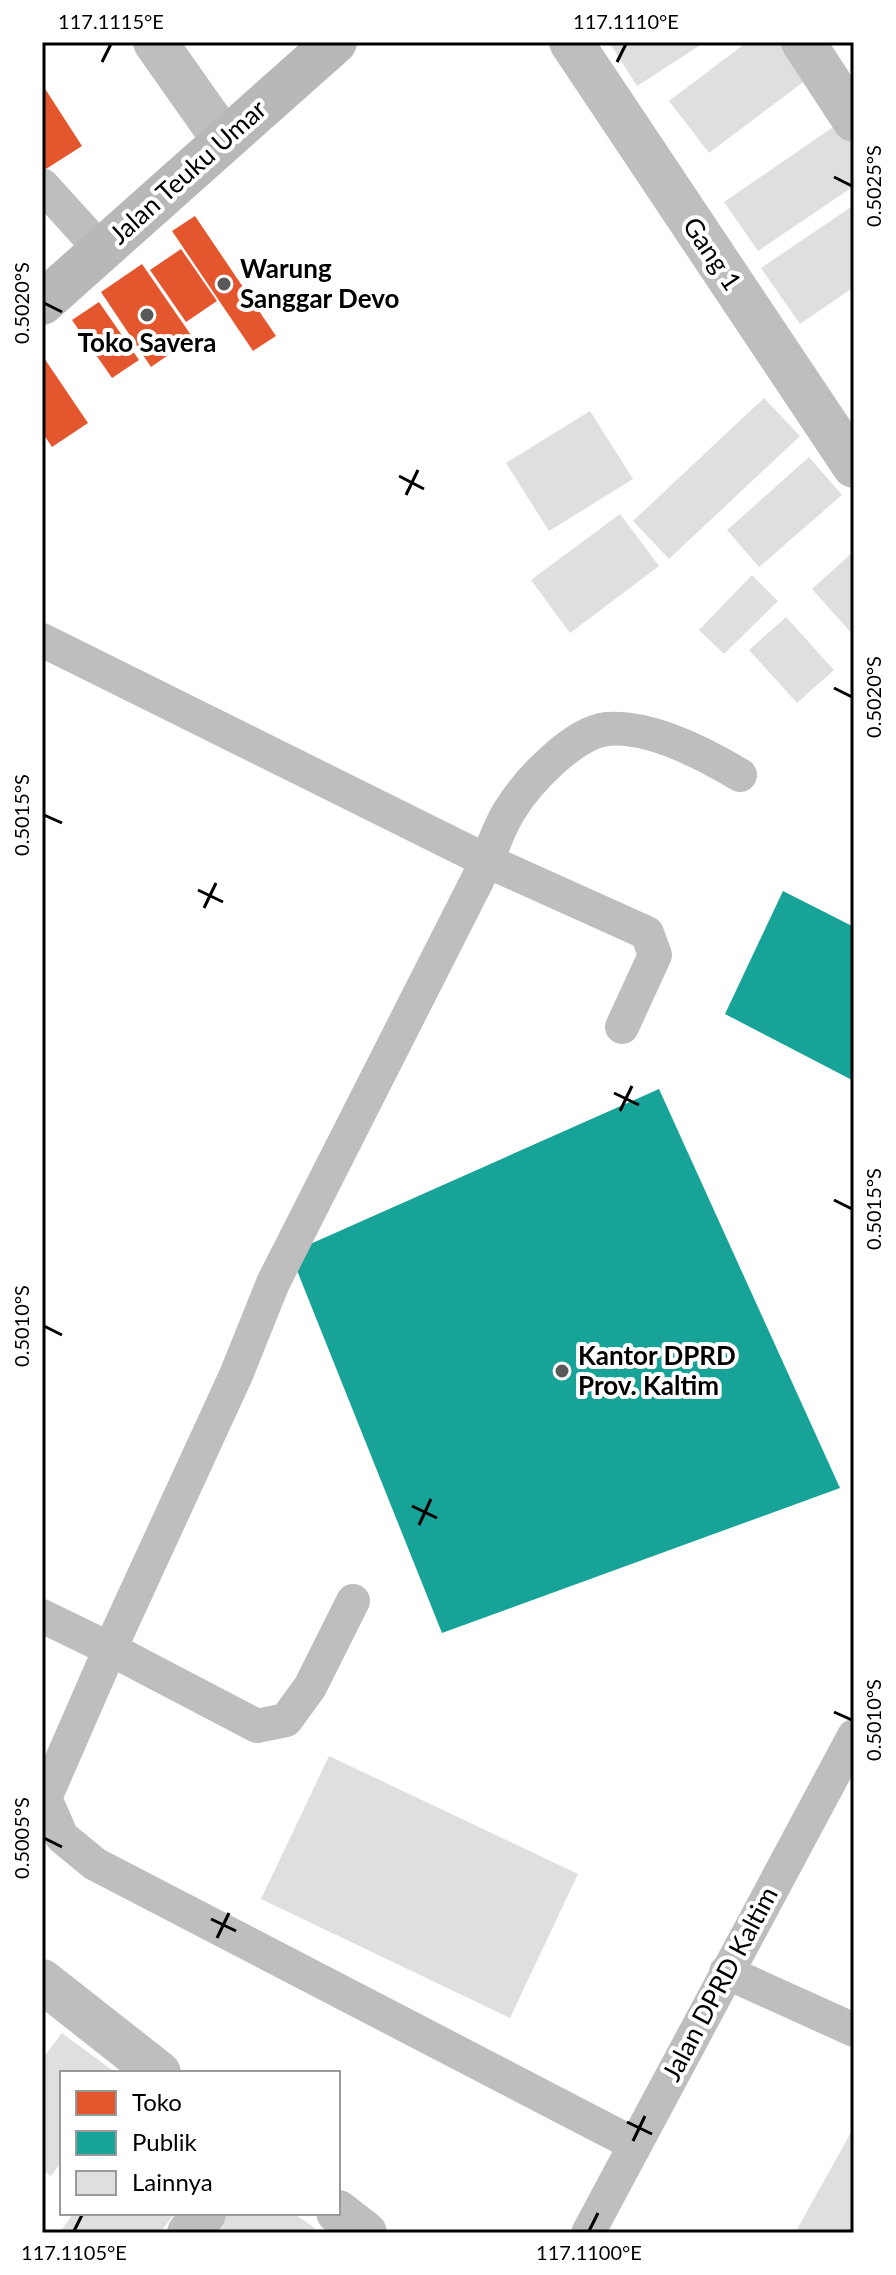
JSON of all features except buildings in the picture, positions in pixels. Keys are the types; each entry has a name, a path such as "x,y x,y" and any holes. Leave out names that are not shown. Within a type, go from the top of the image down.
{"main road":[{"name":"Jalan Teuku Umar","path":"42,303 335,42"}],"street":[{"path":"155,42 224,140"},
{"name":"Gang 1","path":"571,42 854,466"},
{"path":"803,42 854,120"},
{"path":"42,1981 156,2071"},
{"path":"340,2214 365,2233"},
{"path":"189,2233 202,2215"}],"lane":[{"path":"42,185 101,250"},
{"path":"42,640 487,861 647,933 655,955 622,1027"},
{"path":"634,2144 95,1864 62,1837 45,1798 236,1375 273,1283 487,861 509,810 546,766 578,741 607,729 653,735 704,753 740,775"},
{"path":"42,1616 257,1726 286,1720 310,1687 353,1601"},
{"name":"Jalan DPRD Kaltim","path":"588,2233 854,1736"},
{"path":"726,1972 854,2030"}],"place":[{"name":"Warung Sanggar Devo","path":"224,284"},
{"name":"Toko Savera","path":"147,315"},
{"name":"Kantor DPRD Prov. Kaltim","path":"562,1371"}]}
